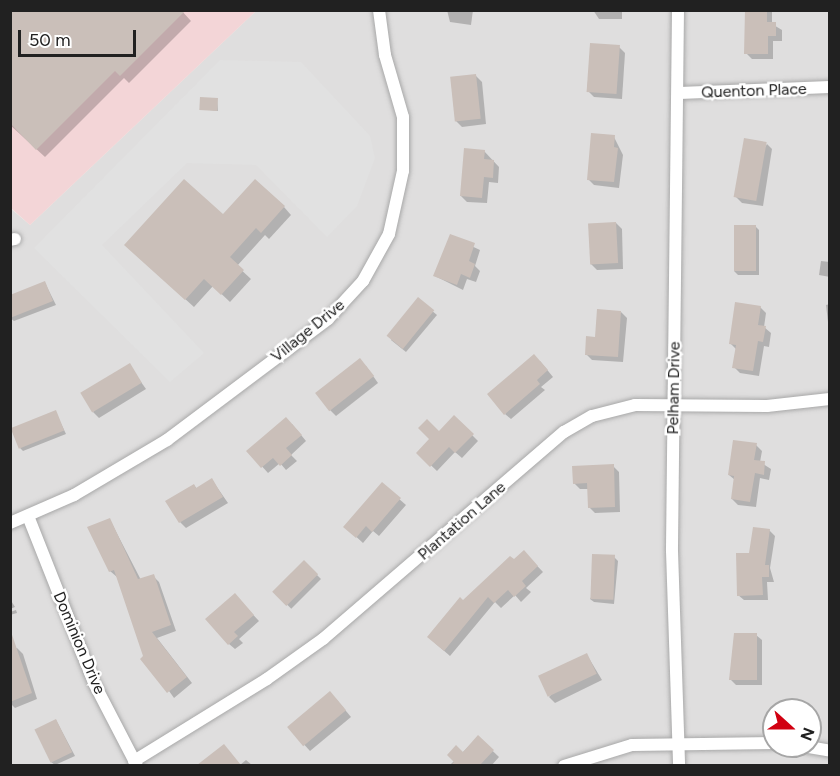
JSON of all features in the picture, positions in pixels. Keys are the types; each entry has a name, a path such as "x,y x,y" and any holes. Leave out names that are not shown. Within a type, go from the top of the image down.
{"street":[{"name":"Village Drive","path":"10,523 119,471 167,440 328,319 363,280 389,234 404,171 403,117 385,55 380,10"},
{"name":"Pelham Drive","path":"678,10 679,93 672,551 679,765"},
{"name":"Quenton Place","path":"679,93 775,92 830,87"},
{"name":"Plantation Lane","path":"136,763 267,679 323,639 572,427 613,409 674,406 767,406 830,399"},
{"name":"Dominion Drive","path":"28,516 94,683 136,763"},
{"path":"564,765 604,751 678,743 762,743"}],"shaded area":[{"path":"11,11 256,11 30,225 11,208"},
{"path":"256,11 829,11 829,765 11,765 10,208 30,225"},
{"path":"220,60 301,62 370,136 375,158 357,206 327,237 256,165 187,163 102,245 204,353 170,382 34,248"}],"building":[{"path":"10,10 186,10 120,76 115,71 36,150 10,123"},
{"path":"745,10 767,10 767,22 776,22 776,36 768,36 768,54 744,54"},
{"path":"590,43 620,45 617,94 587,92"},
{"path":"476,74 481,119 455,121 450,77"},
{"path":"200,97 218,98 217,111 199,110"},
{"path":"591,133 615,135 614,147 618,148 614,182 587,180"},
{"path":"744,138 767,142 756,201 734,197"},
{"path":"464,148 485,150 484,159 494,160 493,178 484,177 482,198 460,196"},
{"path":"184,179 223,214 255,179 285,206 261,233 256,228 230,257 244,270 221,295 204,279 185,300 124,245"},
{"path":"616,222 618,263 590,264 588,223"},
{"path":"734,225 756,225 756,271 734,271"},
{"path":"450,234 475,243 469,261 475,264 470,278 461,274 457,285 433,276"},
{"path":"45,281 53,301 10,318 10,295"},
{"path":"418,297 434,310 403,349 387,336"},
{"path":"735,302 761,306 758,325 766,326 763,342 758,341 753,371 732,368 736,345 729,344"},
{"path":"597,309 621,311 618,357 585,355 586,336 595,337"},
{"path":"534,354 548,370 537,380 540,384 504,415 487,394"},
{"path":"360,358 374,376 329,411 315,393"},
{"path":"130,363 142,383 92,413 80,393"},
{"path":"56,410 64,430 19,449 11,428"},
{"path":"454,415 474,434 455,453 449,447 430,467 416,453 429,439 418,428 427,419 439,431"},
{"path":"286,417 302,435 286,448 292,455 280,466 273,458 261,468 246,451"},
{"path":"733,440 757,443 754,460 765,461 764,475 755,473 750,502 731,499 734,476 728,475"},
{"path":"614,464 615,507 588,508 587,483 573,484 572,466"},
{"path":"212,478 223,497 179,523 165,501 194,484 196,488"},
{"path":"382,482 401,498 372,532 366,526 356,538 343,527"},
{"path":"110,518 138,579 154,574 171,625 152,632 187,677 167,693 140,659 143,656 114,570 109,572 87,527"},
{"path":"753,527 770,529 765,565 769,565 769,577 762,577 763,595 737,596 736,553 749,553"},
{"path":"524,550 538,566 522,581 526,586 514,597 508,590 494,603 488,597 444,651 427,637 460,597 463,600 510,556 514,559"},
{"path":"592,554 615,555 613,600 590,599"},
{"path":"304,560 318,574 286,606 272,592"},
{"path":"235,593 254,615 234,632 238,636 228,645 205,619"},
{"path":"10,629 32,693 10,702"},
{"path":"734,633 757,633 757,680 729,680"},
{"path":"587,653 597,674 548,697 538,676"},
{"path":"330,691 346,710 303,746 287,727"},
{"path":"56,719 72,752 51,763 34,730"},
{"path":"478,735 494,750 480,765 451,765 454,762 447,755 456,745 463,752"},
{"path":"224,744 241,765 197,765"}]}
